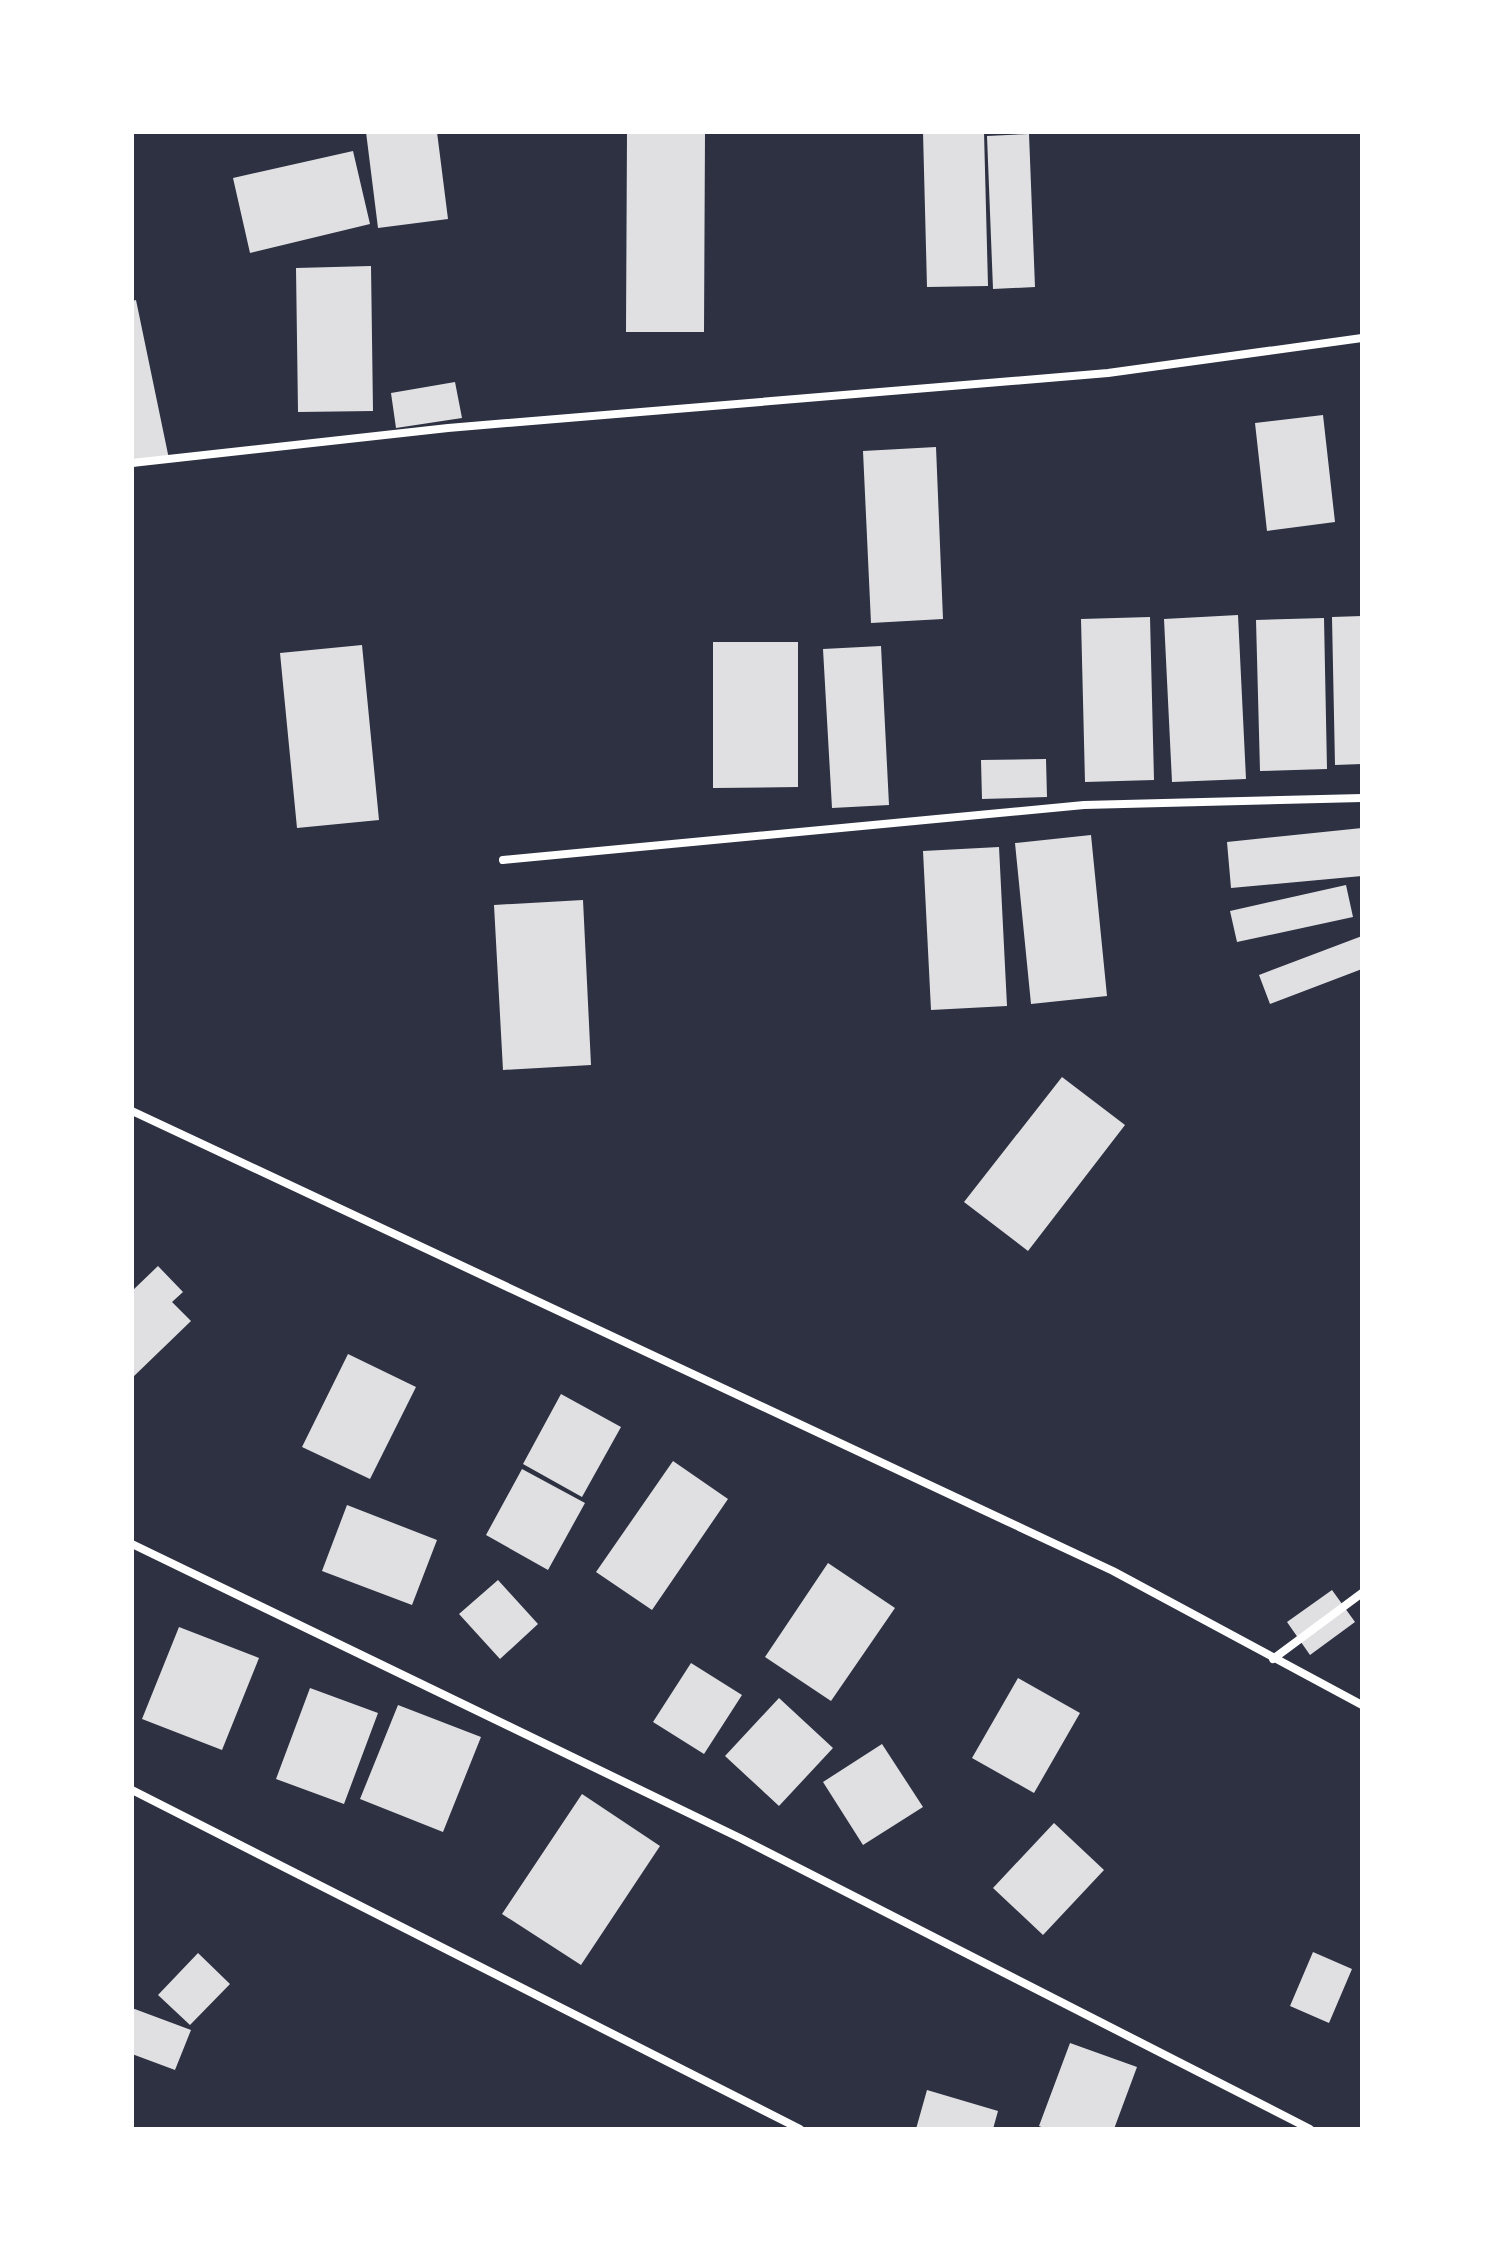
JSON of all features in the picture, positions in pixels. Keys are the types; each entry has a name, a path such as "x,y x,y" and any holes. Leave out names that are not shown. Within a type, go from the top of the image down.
{"street":[{"path":"132,463 448,428 1108,373 1362,338"},
{"path":"503,860 1084,805 1362,798"},
{"path":"132,1111 1113,1571 1362,1705"},
{"path":"132,1544 740,1838 1310,2129"},
{"path":"1273,1659 1362,1593"},
{"path":"132,1791 800,2129"}],"building":[{"path":"366,132 437,132 448,219 378,228"},
{"path":"627,132 705,132 704,332 626,332"},
{"path":"923,132 984,132 988,286 927,287"},
{"path":"1029,134 1035,287 993,289 987,136"},
{"path":"353,151 370,224 250,253 233,178"},
{"path":"371,266 373,411 298,412 296,268"},
{"path":"136,300 169,459 132,467 132,301"},
{"path":"455,382 462,418 396,428 391,393"},
{"path":"1323,415 1335,522 1267,531 1255,423"},
{"path":"936,447 943,619 871,623 863,451"},
{"path":"1238,615 1246,779 1172,782 1164,619"},
{"path":"1362,616 1362,764 1335,765 1332,617"},
{"path":"1150,617 1154,780 1085,782 1081,619"},
{"path":"1324,618 1327,769 1260,771 1256,620"},
{"path":"713,642 798,642 798,787 713,788"},
{"path":"362,645 379,820 297,828 280,653"},
{"path":"881,646 889,805 832,808 823,649"},
{"path":"1046,759 1047,797 982,799 981,760"},
{"path":"1362,828 1362,876 1231,888 1227,842"},
{"path":"1091,835 1107,996 1031,1004 1015,843"},
{"path":"999,847 1007,1006 931,1010 923,851"},
{"path":"1346,885 1353,917 1237,942 1230,911"},
{"path":"583,900 591,1065 503,1070 494,905"},
{"path":"1362,936 1362,969 1270,1004 1259,975"},
{"path":"1062,1077 1125,1125 1028,1251 964,1202"},
{"path":"158,1266 183,1292 172,1302 191,1321 132,1378 132,1291"},
{"path":"348,1354 416,1387 370,1479 302,1447"},
{"path":"561,1394 621,1427 582,1497 523,1464"},
{"path":"673,1461 728,1499 652,1610 596,1572"},
{"path":"522,1469 585,1503 548,1570 486,1535"},
{"path":"347,1505 437,1540 412,1605 322,1571"},
{"path":"828,1563 895,1608 831,1701 765,1657"},
{"path":"498,1580 538,1624 500,1659 459,1614"},
{"path":"1332,1590 1355,1622 1310,1655 1287,1622"},
{"path":"179,1627 259,1658 222,1750 142,1719"},
{"path":"691,1663 742,1695 704,1754 653,1722"},
{"path":"1018,1678 1080,1713 1034,1793 972,1758"},
{"path":"310,1688 378,1713 344,1804 276,1779"},
{"path":"779,1698 833,1748 779,1806 725,1756"},
{"path":"398,1705 481,1737 443,1832 360,1799"},
{"path":"882,1744 923,1807 863,1845 823,1782"},
{"path":"582,1794 660,1846 581,1965 502,1914"},
{"path":"1054,1823 1104,1870 1043,1935 993,1888"},
{"path":"1313,1952 1352,1969 1329,2023 1290,2006"},
{"path":"198,1953 230,1984 190,2025 158,1995"},
{"path":"132,2008 191,2030 175,2070 132,2054"},
{"path":"1070,2043 1137,2067 1114,2129 1046,2129 1039,2126"},
{"path":"927,2090 998,2111 993,2129 916,2129"}]}
